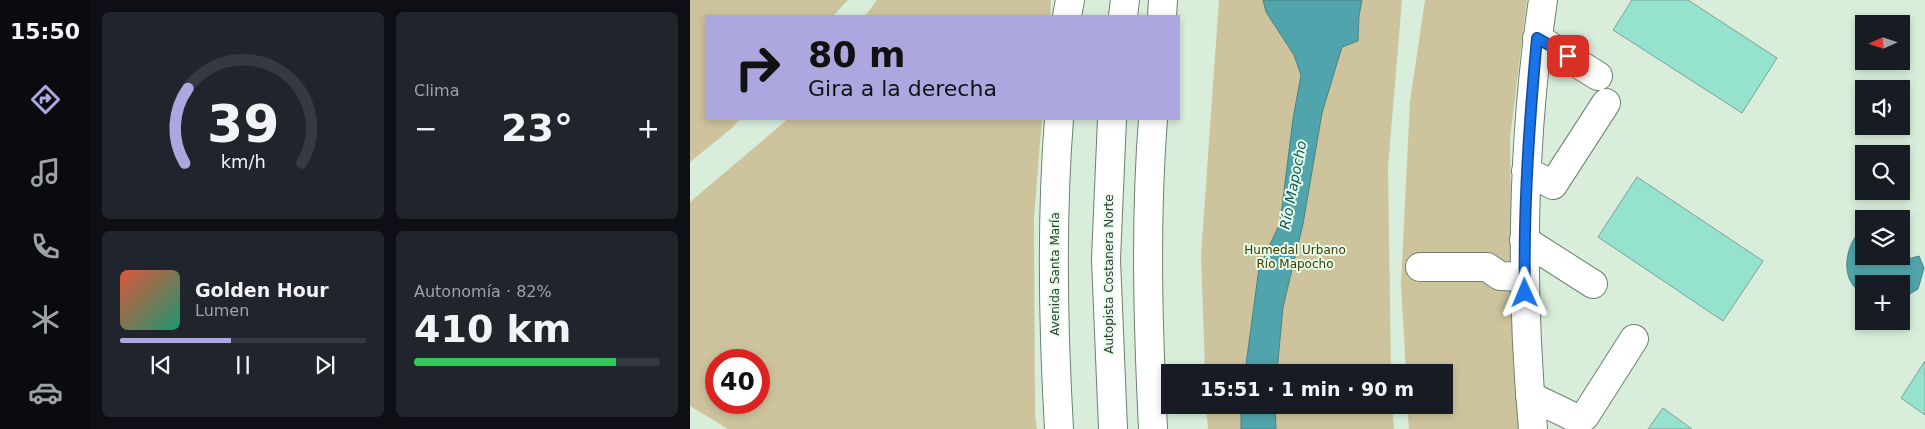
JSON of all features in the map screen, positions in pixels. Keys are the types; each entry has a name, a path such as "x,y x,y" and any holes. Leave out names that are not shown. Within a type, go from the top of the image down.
{"main road":[{"path":"1067,15 1070,0"},
{"path":"1122,15 1125,0"},
{"path":"1162,15 1163,0"},
{"path":"1532,429 1524,240 1526,171 1537,38 1543,0"},
{"path":"1537,38 1598,76"},
{"path":"1526,171 1553,185 1606,103"},
{"name":"Avenida Santa María","path":"1059,120 1054,214 1054,294 1059,429"},
{"name":"Autopista Costanera Norte","path":"1112,120 1106,260 1113,429"},
{"path":"1153,120 1148,216 1148,289 1153,429"},
{"path":"1524,240 1593,284"},
{"path":"1420,267 1486,267 1500,276 1525,277"},
{"path":"1530,396 1580,420 1634,339"}],"green space":[{"path":"690,0 848,0 834,15 705,15 705,120 739,120 690,162"},
{"path":"877,0 1051,0 1050,15 866,15"},
{"name":"Humedal Urbano Río Mapocho","path":"1219,0 1402,0 1388,167 1391,364 1205,364 1201,255"},
{"path":"1425,0 1527,0 1510,139 1512,283 1521,429 1409,429 1408,414 1453,414 1453,364 1406,364 1401,284 1410,101"},
{"path":"787,120 1042,120 1034,217 1035,416 1037,429 728,429 690,406 690,202"},
{"path":"1207,414 1393,414 1394,429 1208,429"}],"water":[{"name":"Río Mapocho","path":"1263,0 1362,0 1358,41 1342,47 1322,113 1303,224 1283,307 1278,364 1246,364 1259,268 1280,223 1293,119 1301,75 1294,55 1266,12"},
{"path":"1855,238 1855,265 1910,265 1910,258 1919,256 1924,268 1918,289 1910,294 1910,275 1855,275 1855,287 1851,283 1847,267 1847,259"},
{"path":"1241,414 1275,414 1276,429 1241,429"}],"building":[{"path":"1632,0 1688,0 1777,58 1742,113 1613,30"},
{"path":"1637,177 1763,261 1723,321 1598,237"},
{"path":"1925,361 1925,415 1901,398"},
{"path":"1663,408 1692,429 1648,429"}],"route":[{"path":"1525,293 1526,171 1537,38 1568,56"}]}
